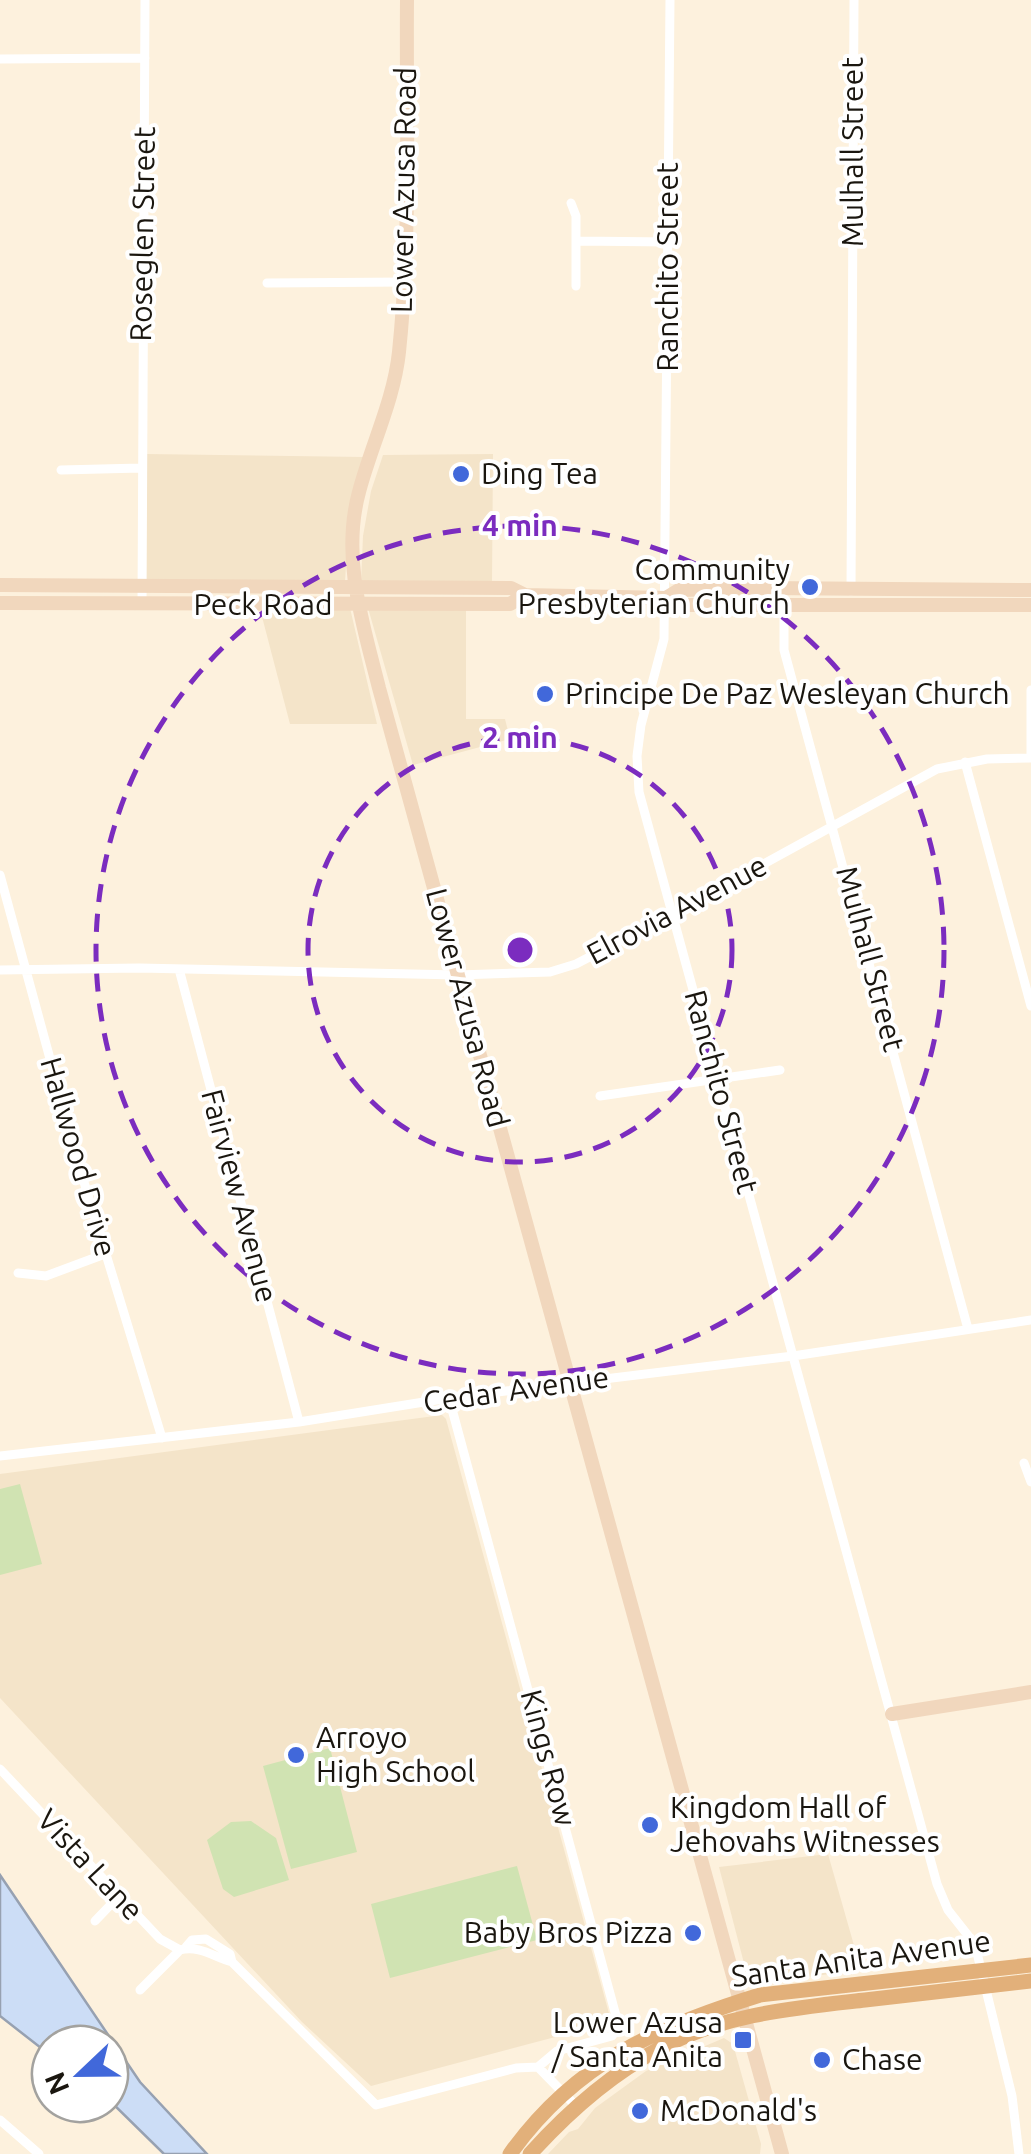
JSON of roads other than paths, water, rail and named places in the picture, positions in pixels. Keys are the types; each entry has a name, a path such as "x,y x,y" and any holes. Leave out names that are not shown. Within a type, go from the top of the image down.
{"main road":[{"name":"Lower Azusa Road","path":"406,0 406,282 395,377 358,496 352,540 354,588 782,2154"},
{"name":"Peck Road","path":"0,585 511,588 524,596"},
{"name":"Peck Road","path":"0,603 358,606 510,604 524,596 666,598 679,590 850,596 1031,590"},
{"name":"Peck Road","path":"850,596 1031,605"},
{"path":"892,1714 1031,1692"},
{"name":"Santa Anita Avenue","path":"510,2154 540,2117 662,2047 742,2009 984,1978 1031,1964"},
{"name":"Santa Anita Avenue","path":"984,1978 1031,1981"},
{"name":"Santa Anita Avenue","path":"530,2154 571,2100"}],"street":[{"name":"Roseglen Street","path":"142,604 145,0"},
{"name":"Ranchito Street","path":"670,0 666,598 664,639 641,725 639,792 936,1884 948,1910 974,1943 984,1978 1012,2096 1019,2154"},
{"name":"Mulhall Street","path":"850,596 854,0"},
{"path":"0,59 145,58"},
{"path":"571,204 576,216 576,286"},
{"path":"577,241 669,242"},
{"path":"267,282 406,282"},
{"path":"61,470 141,468"},
{"name":"Mulhall Street","path":"784,596 784,650 968,1329"},
{"path":"1031,690 1031,758"},
{"name":"Elrovia Avenue","path":"0,970 458,975 550,972 576,964 672,914 937,768 965,762 1031,758"},
{"path":"965,762 1031,1006"},
{"name":"Hallwood Drive","path":"0,875 105,1254 162,1438"},
{"name":"Fairview Avenue","path":"179,969 299,1422"},
{"path":"600,1096 780,1070"},
{"path":"18,1273 46,1276 105,1254"},
{"name":"Cedar Avenue","path":"0,1456 299,1422 449,1398 792,1356 1031,1320"},
{"name":"Kings Row","path":"183,1948 192,1940 206,1940 230,1954 232,1962 376,2105 516,2068 538,2066 556,2051 612,2036 620,2027 449,1398"},
{"path":"1024,1463 1031,1482"},
{"name":"Vista Lane","path":"0,1770 160,1938 183,1948"},
{"path":"95,1921 119,1896"},
{"path":"140,1990 183,1948"},
{"path":"538,2066 571,2100"},
{"path":"0,2120 39,2154"}],"water":[{"path":"0,1875 101,2024 30,2024 30,2039 0,2016"},
{"path":"130,2067 207,2154 164,2154 130,2121"}],"place":[{"name":"Ding Tea","path":"461,474"},
{"name":"Community Presbyterian Church","path":"810,587"},
{"name":"Principe De Paz Wesleyan Church","path":"545,694"},
{"name":"Arroyo High School","path":"296,1755"},
{"name":"Kingdom Hall of Jehovahs Witnesses","path":"650,1825"},
{"name":"Baby Bros Pizza","path":"693,1933"},
{"name":"Lower Azusa / Santa Anita","path":"743,2040"},
{"name":"Chase","path":"822,2060"},
{"name":"McDonald's","path":"640,2111"}]}
